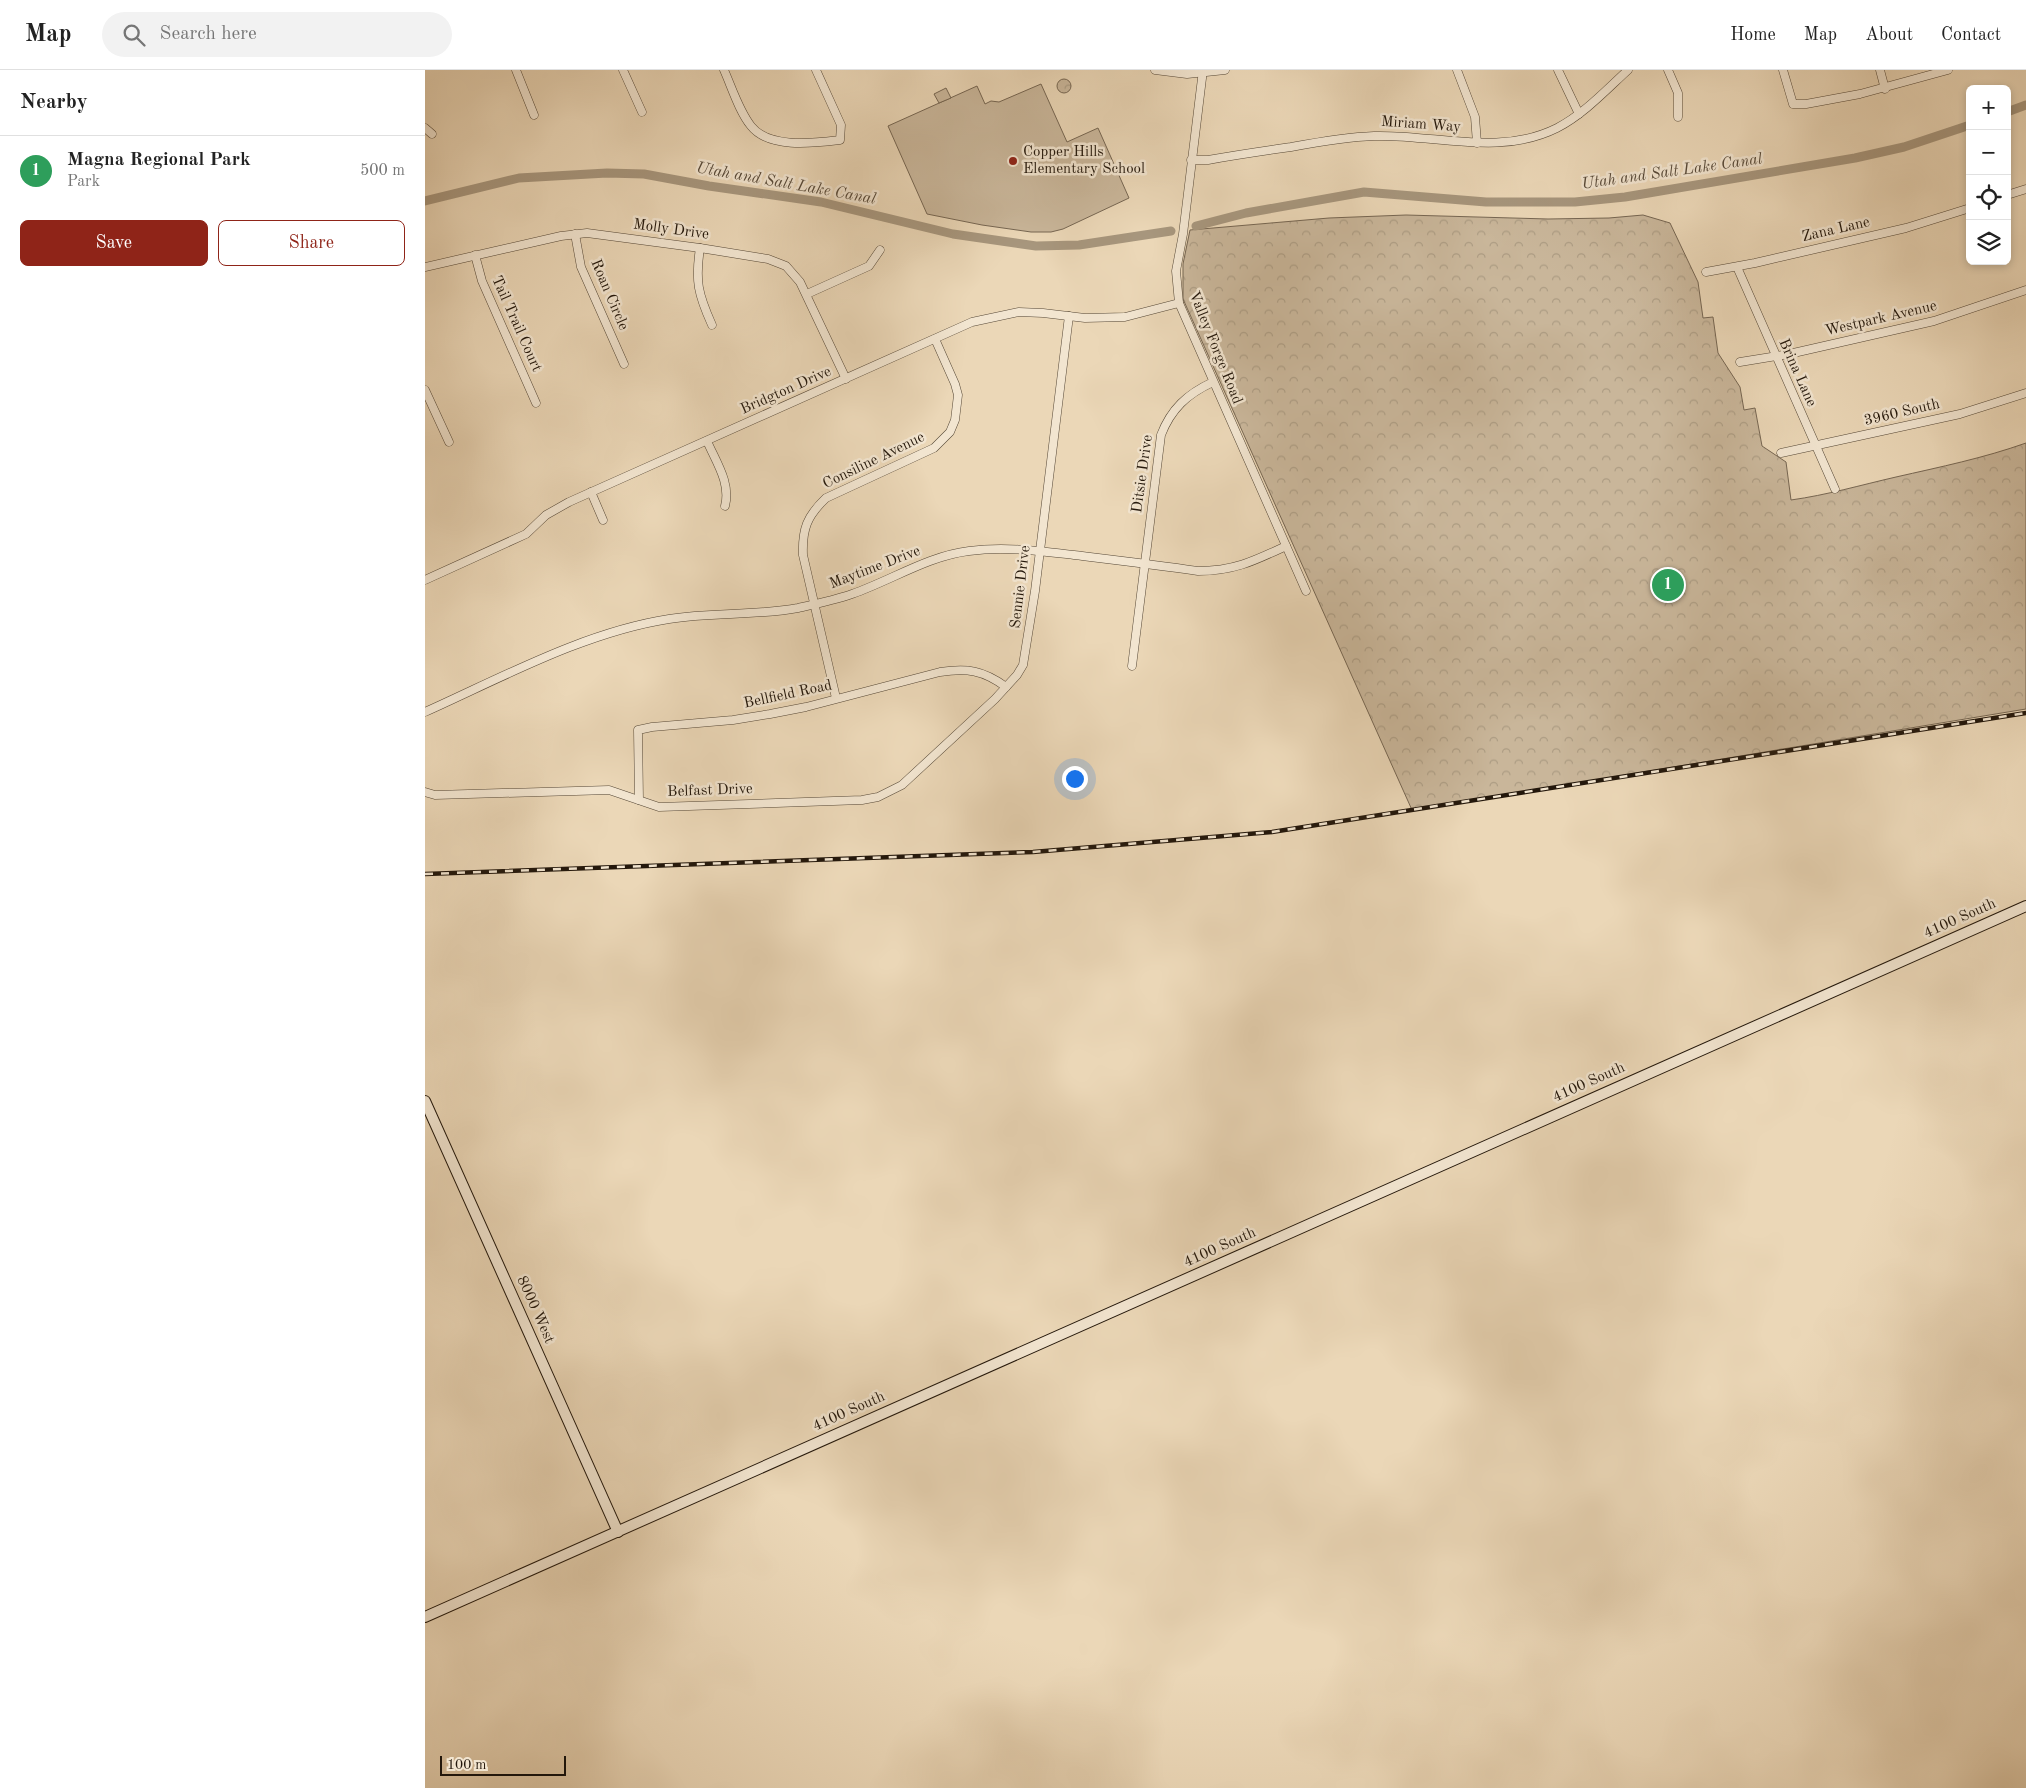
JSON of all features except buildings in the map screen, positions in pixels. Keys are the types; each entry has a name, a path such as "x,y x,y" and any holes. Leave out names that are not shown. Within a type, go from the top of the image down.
{"main road":[{"name":"4100 South","path":"425,1617 2026,906"},
{"name":"8000 West","path":"425,1101 618,1532"}],"street":[{"path":"516,70 534,115"},
{"path":"623,70 642,112"},
{"path":"724,70 746,118 757,133 775,140 800,143 840,140 841,125 816,70"},
{"path":"1155,70 1187,74 1225,70"},
{"path":"1457,70 1475,117 1477,143"},
{"path":"1558,70 1579,114"},
{"name":"Miriam Way","path":"1191,160 1208,160 1333,140 1374,136 1477,143 1498,143 1538,136 1558,127 1579,114 1628,70"},
{"path":"1668,70 1678,94 1679,117"},
{"path":"1783,70 1793,104 1806,104 1885,88 1948,70"},
{"path":"1880,70 1885,88"},
{"name":"Valley Forge Road","path":"1203,72 1183,234 1176,271 1179,303 1306,590"},
{"path":"425,128 432,134"},
{"path":"2011,194 2026,189"},
{"name":"Zana Lane","path":"1706,272 1737,267 1906,228 1966,209"},
{"name":"Molly Drive","path":"425,267 575,234 602,234 759,257 777,262 794,273 807,294 846,379"},
{"name":"Roan Circle","path":"575,234 581,267 624,364"},
{"path":"700,248 697,277 699,292 712,325"},
{"path":"807,294 869,266 881,250"},
{"name":"Tail Trail Court","path":"475,255 481,281 536,403"},
{"name":"Brina Lane","path":"1737,267 1835,489"},
{"name":"Westpark Avenue","path":"1740,362 1934,321 2026,290"},
{"name":"Bridgton Drive","path":"425,580 517,538 534,528 546,515 591,492 972,322 1019,312 1043,312 1105,319 1125,317 1179,303"},
{"name":"Sennie Drive","path":"878,797 902,785 1017,676 1023,665 1026,654 1069,316"},
{"name":"Consiline Avenue","path":"836,698 803,555 802,537 808,520 815,509 826,498 934,448 943,441 953,426 958,408 958,395 935,339"},
{"name":"Ditsie Drive","path":"1131,666 1161,435 1167,420 1175,408 1186,397 1213,382"},
{"path":"425,390 449,442"},
{"name":"3960 South","path":"1781,454 1960,414 2026,393"},
{"path":"707,441 726,484 728,495 725,506"},
{"path":"591,492 603,520"},
{"name":"Maytime Drive","path":"425,712 577,644 621,629 669,619 703,615 755,614 783,611 814,604 852,594 919,566 969,550 1002,548 1039,551 1198,571 1221,571 1245,564 1286,546"},
{"name":"Bellfield Road","path":"639,800 638,730 652,727 733,720 770,714 958,669 976,671 992,677 1005,687"},
{"name":"Belfast Drive","path":"425,792 435,795 609,790 659,807 862,800 878,797"}],"green space":[{"path":"1064,79 1069,81 1071,86 1069,91 1064,93 1059,91 1057,86 1059,81"},
{"name":"Copper Hills Elementary School","path":"1041,84 1067,142 1098,128 1129,198 1063,229 1051,232 1031,232 982,225 927,214 888,126 977,86 985,104 991,101 999,102"},
{"path":"946,88 951,98 939,103 934,94"},
{"path":"1406,215 1548,219 1609,218 1643,215 1670,223 1698,282 1703,318 1713,317 1718,353 1740,387 1744,410 1755,408 1762,446 1786,462 1791,500 1831,493 1962,462 2026,443 2026,709 1412,810 1183,299 1183,264 1190,230 1329,218"}],"waterway":[{"name":"Utah and Salt Lake Canal","path":"2011,111 2026,105"},
{"name":"Utah and Salt Lake Canal","path":"1196,226 1246,213 1364,192 1486,202 1575,202 1625,197 1855,158 1904,147 1966,126"},
{"name":"Utah and Salt Lake Canal","path":"425,201 519,178 607,173 644,174 709,186 821,202 953,234 1036,246 1079,245 1171,231"}],"railway":[{"path":"425,874 1033,852 1272,832 2026,713"}],"place":[{"name":"Copper Hills Elementary School","path":"1013,161"},
{"name":"Magna Regional Park","path":"1668,585"}]}
